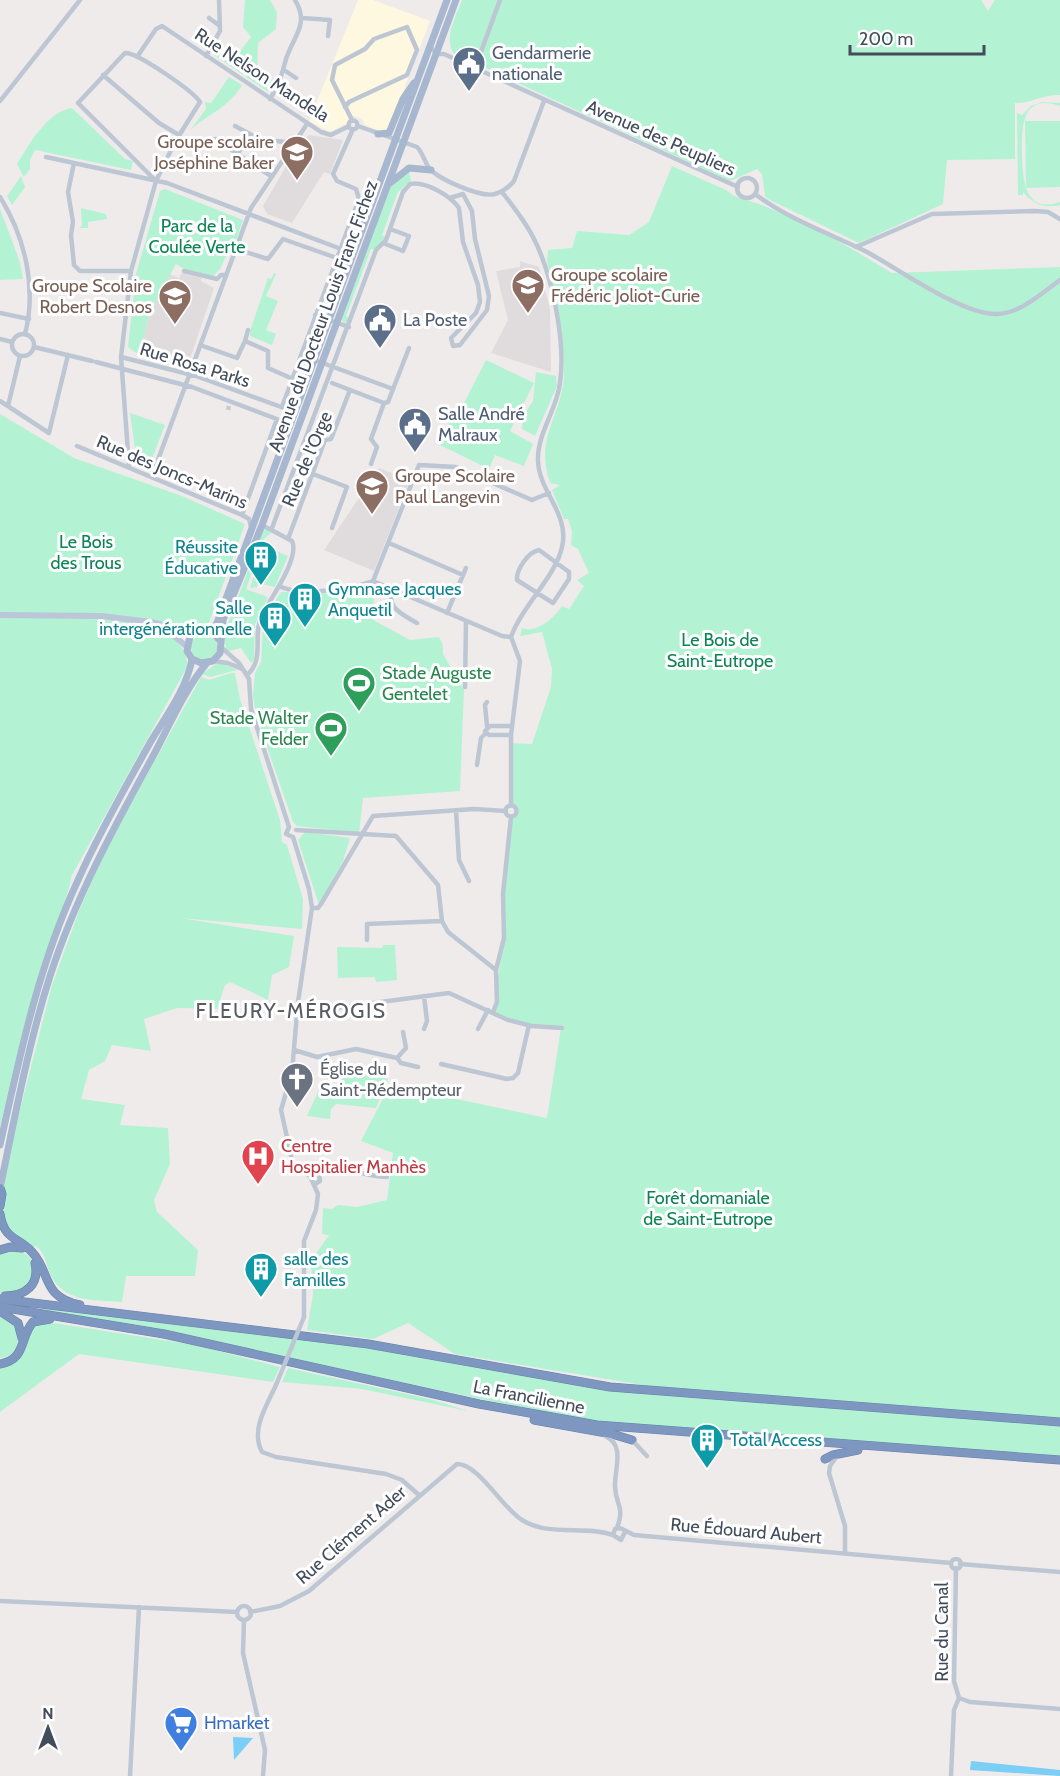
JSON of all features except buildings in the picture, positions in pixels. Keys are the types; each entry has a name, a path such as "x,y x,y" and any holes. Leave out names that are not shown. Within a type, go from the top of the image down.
{"highway":[{"path":"0,1188 2,1194 0,1206"},
{"path":"0,1214 2,1224 10,1236 34,1254 43,1276 54,1292 90,1310"},
{"path":"0,1250 15,1246 27,1251 34,1260 37,1271 33,1284 23,1293 0,1298"},
{"name":"La Francilienne","path":"0,1298 368,1344 610,1387 1060,1422"},
{"path":"0,1309 15,1319 22,1333 18,1353 0,1363"},
{"name":"La Francilienne","path":"0,1309 164,1334 479,1404 597,1425 1060,1460"},
{"path":"0,1363 10,1362 20,1354 25,1334 33,1322 61,1317"},
{"path":"479,1404 487,1410 612,1434 632,1440"},
{"path":"825,1459 857,1450 905,1454 910,1450"}],"main road":[{"path":"399,140 418,79 447,0"},
{"name":"Avenue du Docteur Louis Franc Fichez","path":"211,630 217,623 296,418 321,363 333,321 399,140 440,54 441,42 456,0"},
{"path":"378,134 389,133 403,99 418,79"},
{"name":"Avenue du Docteur Louis Franc Fichez","path":"221,645 224,620 281,475 314,360 333,321 385,190 399,140"},
{"path":"385,190 398,175 409,168 431,170"},
{"path":"281,475 296,418"},
{"path":"0,615 101,616 152,622 193,632"},
{"path":"0,1145 29,1015 63,915 110,813 190,669 192,659 186,646 169,630 152,622"},
{"path":"0,1188 30,1045 50,976 89,875 185,694 221,645 211,630 199,629 193,632 186,646"},
{"path":"192,659 209,662"}],"street":[{"path":"0,101 80,0"},
{"path":"206,56 216,40 220,26 219,0"},
{"path":"270,99 299,33 302,18 296,0"},
{"path":"475,68 500,0"},
{"path":"209,18 220,26"},
{"path":"302,18 330,20 328,36"},
{"name":"Rue Nelson Mandela","path":"137,57 156,29 162,26 307,124 328,135 353,127"},
{"path":"282,407 359,195 354,187 335,179 333,174 353,127 352,120 345,107 332,80 336,65 365,50 374,39 407,27 417,50 407,75 349,102 345,107"},
{"path":"430,46 440,54"},
{"path":"129,466 121,357 131,271 156,181 179,135 200,102 179,84 137,57 125,52 80,100 80,107 156,181"},
{"name":"Avenue des Peupliers","path":"440,54 738,187 743,197 750,198 755,194 757,188 751,180 743,180 738,187"},
{"path":"284,70 296,78"},
{"path":"103,75 159,123 179,135"},
{"path":"353,127 417,147 431,170 438,176 483,194 502,192 514,181 544,101"},
{"path":"152,476 249,214 271,176 307,124"},
{"path":"235,126 261,140 287,142 292,146"},
{"path":"238,153 250,135"},
{"path":"215,139 271,176"},
{"path":"46,157 156,181 341,249"},
{"path":"74,163 68,192 73,222 71,236 75,265 80,271 131,271"},
{"path":"132,176 139,163"},
{"path":"433,189 438,176"},
{"path":"272,528 334,368 376,250 383,243 390,229 408,186 416,183 433,189 450,198 459,208 465,250 480,299 476,313 453,335 451,344 460,345 487,310 488,301 474,233 474,221 465,196 459,194 450,198"},
{"path":"478,1029 497,1002 496,970 504,938 503,894 511,817 516,812 511,805 511,735 520,662 511,637 519,618 556,561 562,547 564,529 542,480 538,459 541,439 560,383 561,351 555,315 544,262 537,245 502,192"},
{"name":"Avenue des Peupliers","path":"755,194 784,213 856,247 972,309 996,314 1016,309 1060,279"},
{"path":"0,197 14,225 27,267 31,294 25,334"},
{"path":"856,247 869,244 932,214 1035,211 1048,213 1060,219"},
{"path":"236,249 268,259 273,256 284,227"},
{"path":"390,229 417,239"},
{"path":"383,243 403,251 409,236"},
{"path":"280,240 337,258"},
{"path":"184,271 217,279 222,285"},
{"path":"217,279 221,275 226,275"},
{"path":"0,313 28,319"},
{"path":"315,315 349,327"},
{"path":"200,345 237,358 248,330"},
{"path":"448,330 453,335"},
{"path":"25,334 32,337 34,347 28,356 20,356 14,352 12,342 19,335 25,334"},
{"path":"0,339 12,342"},
{"path":"245,341 266,349 270,356 268,368 293,379"},
{"name":"Rue Rosa Parks","path":"34,347 121,367 185,386 277,419 296,418"},
{"path":"371,464 377,447 371,439 384,403 388,402 409,348"},
{"path":"0,401 49,433 68,355"},
{"path":"301,355 393,389"},
{"path":"8,406 20,356"},
{"name":"Rue Rosa Parks","path":"121,357 189,374 282,407 296,418"},
{"path":"154,377 158,366"},
{"path":"332,384 384,403"},
{"name":"Rue de l'Orge","path":"288,539 325,440 331,439 350,390"},
{"name":"Rue Rosa Parks","path":"256,411 255,404 261,400"},
{"path":"242,515 277,419"},
{"path":"309,434 325,440"},
{"name":"Rue des Joncs-Marins","path":"77,446 129,466 249,519 251,524 240,561"},
{"path":"373,581 417,468 422,464 456,468 532,500 549,494"},
{"path":"313,474 347,487 332,528"},
{"path":"247,674 257,661 258,627 261,617 279,586 292,557 294,545 288,539 273,532 272,528 262,525"},
{"path":"389,543 463,575"},
{"path":"539,550 556,561 565,567 569,576 555,602 550,603 516,577 530,554 539,550"},
{"path":"447,613 466,568"},
{"path":"279,586 288,590 351,588 373,581 466,621 511,637"},
{"path":"392,589 392,604 396,611 417,623"},
{"path":"465,687 466,621"},
{"path":"221,645 247,674 250,709 289,827 286,834 293,837"},
{"path":"209,662 228,663 247,674"},
{"path":"477,765 481,738 486,733 485,705 487,702"},
{"path":"487,726 512,726"},
{"path":"486,733 511,735"},
{"path":"506,811 511,805"},
{"path":"312,908 318,908 321,904 376,815 456,810 506,811 511,817"},
{"path":"456,810 459,860 465,877 469,881"},
{"path":"289,827 296,830 361,836 396,836 438,885 442,921 453,938 496,970"},
{"path":"296,830 293,837 309,889 312,908 297,1012 292,1072 281,1115 292,1165 310,1176 310,1180 315,1184 318,1200 306,1234 303,1254 304,1317 259,1423 258,1438 262,1452 279,1457 386,1474 402,1480 419,1495"},
{"path":"367,940 367,924 442,921"},
{"path":"297,1012 453,994 529,1025 561,1028"},
{"path":"424,996 427,1021 424,1029"},
{"path":"441,1064 507,1079 513,1078 518,1073 529,1025"},
{"path":"397,1058 406,1048 403,1032"},
{"path":"294,1050 317,1057 356,1049 397,1058 400,1063 418,1067"},
{"path":"310,1176 326,1171 353,1171 387,1177"},
{"path":"315,1184 320,1181 319,1175"},
{"path":"579,1429 610,1438 617,1447 615,1489 621,1508 615,1531 616,1539 624,1535"},
{"path":"632,1440 647,1456"},
{"path":"842,1453 833,1460 830,1473 844,1526 845,1553"},
{"name":"Rue Clément Ader","path":"250,1612 280,1606 309,1591 452,1467 462,1464 471,1468 509,1510 522,1520 544,1528 607,1533 615,1531"},
{"path":"615,1531 624,1535"},
{"name":"Rue Édouard Aubert","path":"624,1535 951,1563 956,1559 960,1564"},
{"path":"951,1563 956,1568 960,1564 1060,1572"},
{"name":"Rue du Canal","path":"951,1776 954,1710 958,1697 954,1681 956,1568"},
{"path":"0,1600 237,1612 243,1607 250,1612 249,1617 244,1620"},
{"path":"130,1776 139,1607"},
{"path":"237,1612 239,1618 244,1620"},
{"path":"244,1620 243,1653 264,1748 263,1776"},
{"path":"958,1697 970,1702 1060,1709"}],"shaded area":[{"path":"358,0 373,0 430,21 388,131 383,132 365,125 362,119 351,115 346,124 329,132 309,121"},
{"name":"Groupe scolaire Joséphine Baker","path":"309,135 343,140 330,174 324,172 292,223 267,214 263,206 299,144"},
{"name":"Groupe scolaire Frédéric Joliot-Curie","path":"520,261 539,267 550,309 551,372 491,353 508,320 496,271 520,267"},
{"name":"Groupe Scolaire Robert Desnos","path":"182,273 202,278 201,281 214,288 187,368 139,355 151,309 170,274 179,278"},
{"name":"Groupe Scolaire Paul Langevin","path":"379,468 410,480 374,571 324,550"}],"green space":[{"path":"245,0 270,0 277,12 276,29 258,43 257,76 279,80 275,87 267,91 213,54 215,50 234,59 251,37 243,27"},
{"path":"462,0 981,0 988,11 995,0 1060,0 1060,95 1015,103 1015,159 947,160 943,204 859,243 768,199 765,196 762,174 757,169 730,181 453,53 450,33"},
{"path":"229,77 242,85 237,93 225,105 191,129 206,109 205,102 211,103"},
{"path":"1042,102 1060,103 1060,106 1047,103 1037,104 1026,116 1022,135 1023,175 1032,199 1048,204 1060,202 1060,205 1055,206 1040,204 1031,200 1023,192 1023,195 1018,195 1017,113 1022,115 1031,106"},
{"path":"72,108 125,159 133,161 131,170 35,150 30,160 30,169 24,177 17,164 34,138 55,115"},
{"path":"1025,121 1060,121 1060,187 1026,188"},
{"path":"672,166 726,190 734,196 762,205 825,233 892,273 1060,267 1060,1419 667,1389 455,1354 408,1323 373,1339 307,1330 313,1294 311,1261 329,1235 322,1234 323,1208 332,1209 338,1205 357,1207 387,1200 393,1153 361,1141 390,1085 547,1118 561,1028 532,1026 493,1012 503,943 503,894 511,817 516,812 511,805 511,743 532,744 551,687 552,669 542,632 520,636 522,628 539,627 555,615 562,606 569,609 584,586 577,580 589,573 578,549 571,545 572,531 568,519 564,519 552,490 560,485 550,483 546,467 547,439 559,403 564,375 561,332 547,261 548,250 572,248 577,231 629,235 649,222"},
{"path":"409,172 411,180 398,192 382,235 385,237 375,250 371,249 346,316 349,318 348,322 344,323 341,318 390,186"},
{"path":"21,176 25,187 12,205 7,196"},
{"name":"Parc de la Coulée Verte","path":"165,189 243,220 231,255 227,254 220,269 213,276 184,269 176,264 151,309 139,355 128,347 136,274 160,191"},
{"path":"81,208 106,214 107,219 88,222 88,228 79,228 82,226"},
{"path":"0,209 20,262 23,279 0,280"},
{"path":"274,273 276,274 266,296 278,301 266,330 276,334 272,345 250,336 250,331 268,278 271,279"},
{"path":"486,360 534,383 510,431 533,444 524,466 495,455 489,469 440,445 457,404 463,405"},
{"path":"536,372 556,376 557,386 535,436 522,429 523,416 533,401"},
{"path":"130,413 165,425 148,469 137,463"},
{"name":"Le Bois des Trous","path":"0,414 74,458 182,496 245,524 209,623 187,629 152,620 151,626 181,646 187,659 187,667 71,877 34,990 0,1127"},
{"path":"266,528 271,533 264,539 246,589 268,597 255,624 254,660 251,663 241,648 229,651 226,649 224,635 263,530"},
{"path":"265,543 266,547 288,556 275,587 258,583 257,587 250,588"},
{"name":"Stade Auguste Gentelet","path":"374,585 373,620 410,640 439,637 443,645 443,654 464,690 460,791 363,798 359,833 297,826 293,822 256,715 253,696 255,673 261,662 263,627 270,609 281,592 358,592"},
{"path":"204,634 213,638 217,647 213,656 204,660 195,656 191,647 195,638"},
{"path":"216,664 225,664 237,670 210,677 202,674"},
{"path":"235,673 240,699 280,820 282,842 287,845 303,899 302,929 180,918 294,936 289,967 272,975 268,1000 230,982 225,985 217,1009 177,1008 144,1019 151,1051 112,1045 105,1061 89,1070 81,1099 125,1105 120,1125 168,1128 170,1164 154,1200 157,1212 198,1250 195,1276 126,1276 122,1302 84,1299 59,1287 50,1275 45,1258 36,1246 30,1249 14,1238 5,1224 0,1188 52,985 79,911 105,851 201,677 209,680"},
{"path":"305,832 350,838 343,861 319,905 298,840"},
{"path":"383,945 395,945 397,980 376,982 375,977 338,978 337,947 382,948"},
{"path":"348,1070 388,1079 376,1108 336,1104 331,1109 330,1119 307,1116 322,1083 337,1087"},
{"path":"21,1251 30,1257 35,1272 27,1288 10,1294 0,1293 0,1253"},
{"path":"44,1308 384,1349 613,1390 1060,1425 1060,1457 627,1425 565,1417 154,1329 44,1310"},
{"path":"0,1314 18,1326 20,1340 13,1353 0,1358"},
{"path":"47,1322 195,1345 280,1367 273,1382 79,1354 0,1412 0,1367 15,1362 26,1347 34,1326"},
{"path":"288,1368 430,1399 468,1411 362,1389 282,1382"}],"water":[{"path":"233,1737 253,1738 234,1760"},
{"path":"971,1761 1060,1770 1060,1776 970,1770"}],"tunnel":[{"path":"228,410 229,406"}],"place":[{"name":"Gendarmerie nationale","path":"469,92"},
{"name":"Groupe scolaire Joséphine Baker","path":"297,181"},
{"name":"Groupe scolaire Frédéric Joliot-Curie","path":"528,314"},
{"name":"Groupe Scolaire Robert Desnos","path":"175,325"},
{"name":"La Poste","path":"380,349"},
{"name":"Salle André Malraux","path":"415,453"},
{"name":"Groupe Scolaire Paul Langevin","path":"372,515"},
{"name":"Réussite Éducative","path":"261,586"},
{"name":"Gymnase Jacques Anquetil","path":"305,628"},
{"name":"Salle intergénérationnelle","path":"275,647"},
{"name":"Stade Auguste Gentelet","path":"359,712"},
{"name":"Stade Walter Felder","path":"331,757"},
{"name":"Église du Saint-Rédempteur","path":"297,1108"},
{"name":"Centre Hospitalier Manhès","path":"258,1185"},
{"name":"salle des Familles","path":"261,1298"},
{"name":"Total Access","path":"707,1469"},
{"name":"Hmarket","path":"181,1752"}],"district":[{"name":"FLEURY-MÉROGIS","path":"291,1011"}],"park label":[{"name":"Le Bois de Saint-Eutrope","path":"720,650"},
{"name":"Forêt domaniale de Saint-Eutrope","path":"708,1208"}]}
